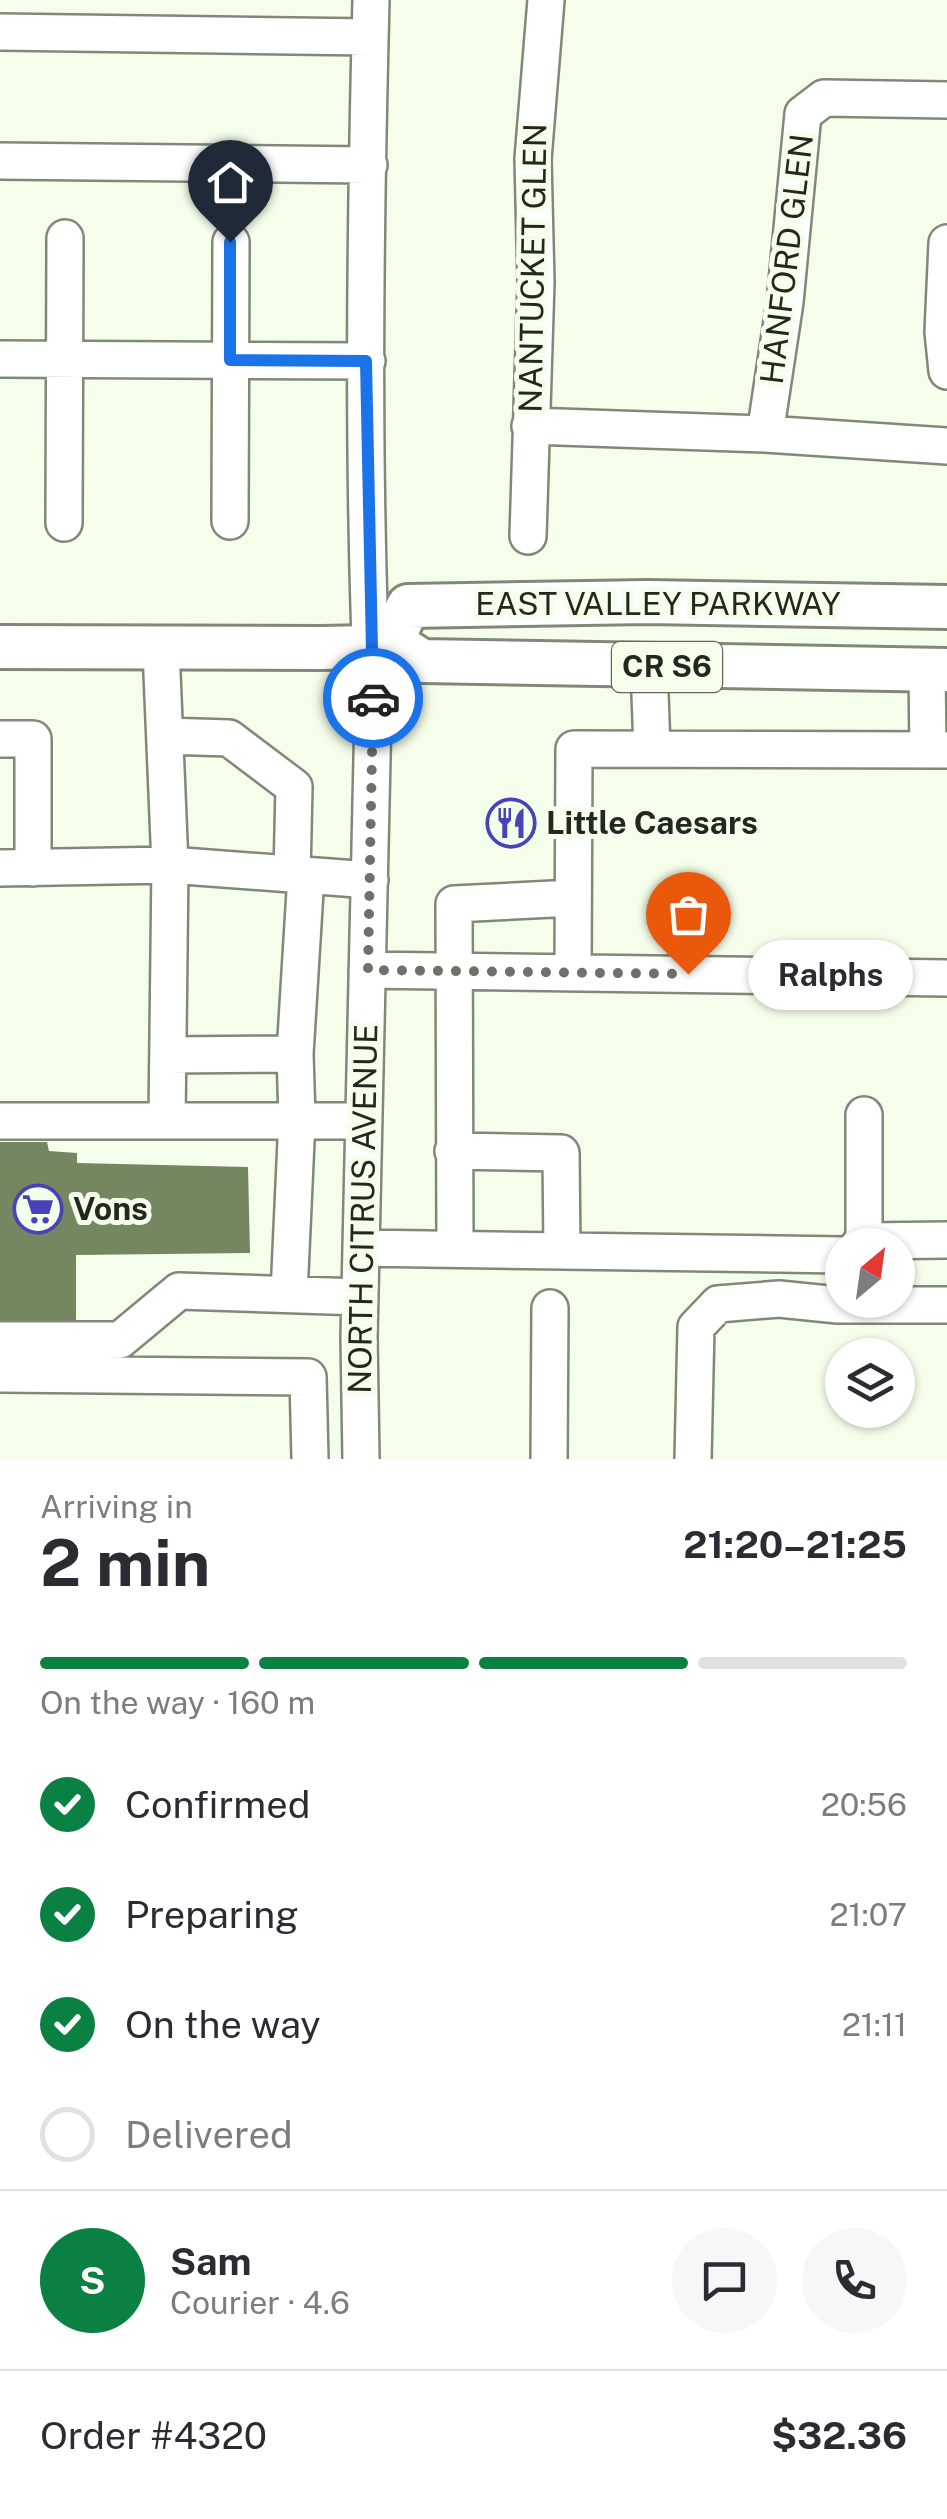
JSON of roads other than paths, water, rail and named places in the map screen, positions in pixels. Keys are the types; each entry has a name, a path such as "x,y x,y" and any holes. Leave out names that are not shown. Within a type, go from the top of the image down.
{"main road":[{"name":"EAST VALLEY PARKWAY","path":"381,644 408,606 666,602 947,607"},
{"name":"EAST VALLEY PARKWAY","path":"0,648 381,644 422,660 649,666 940,658"}],"street":[{"name":"NORTH CITRUS AVENUE","path":"361,1459 364,1121 374,714 381,644 366,361 371,0"},
{"name":"NANTUCKET GLEN","path":"528,536 536,282 533,159 546,0"},
{"path":"0,32 370,37"},
{"name":"HANFORD GLEN","path":"765,434 785,302 803,114 824,98 947,100"},
{"path":"0,161 369,165"},
{"path":"64,522 65,238"},
{"path":"230,242 230,521"},
{"path":"947,243 943,332 947,371"},
{"path":"0,359 366,361"},
{"path":"530,426 765,434 947,446"},
{"path":"162,649 170,865 166,1122"},
{"path":"573,972 574,749 937,750 940,658"},
{"path":"649,666 652,749"},
{"path":"165,736 228,738 294,788 299,874 297,1119 289,1294"},
{"path":"0,740 34,740 16,868 170,865 370,880"},
{"path":"454,1249 454,904 573,898"},
{"path":"368,970 947,978"},
{"path":"168,1055 295,1054"},
{"path":"856,1228 864,1115"},
{"path":"0,1121 364,1121"},
{"path":"453,1151 561,1153 562,1251"},
{"path":"915,1242 947,1240"},
{"path":"362,1248 562,1251 825,1247"},
{"path":"0,1340 120,1340 179,1291 360,1297"},
{"path":"694,1459 696,1327 718,1304 779,1299 838,1306 947,1305"},
{"path":"549,1459 550,1308"},
{"path":"0,1374 308,1377 310,1459"}],"place":[{"name":"Little Caesars","path":"511,823"},
{"name":"Ralphs","path":"688,974"},
{"name":"Vons","path":"38,1209"}]}
